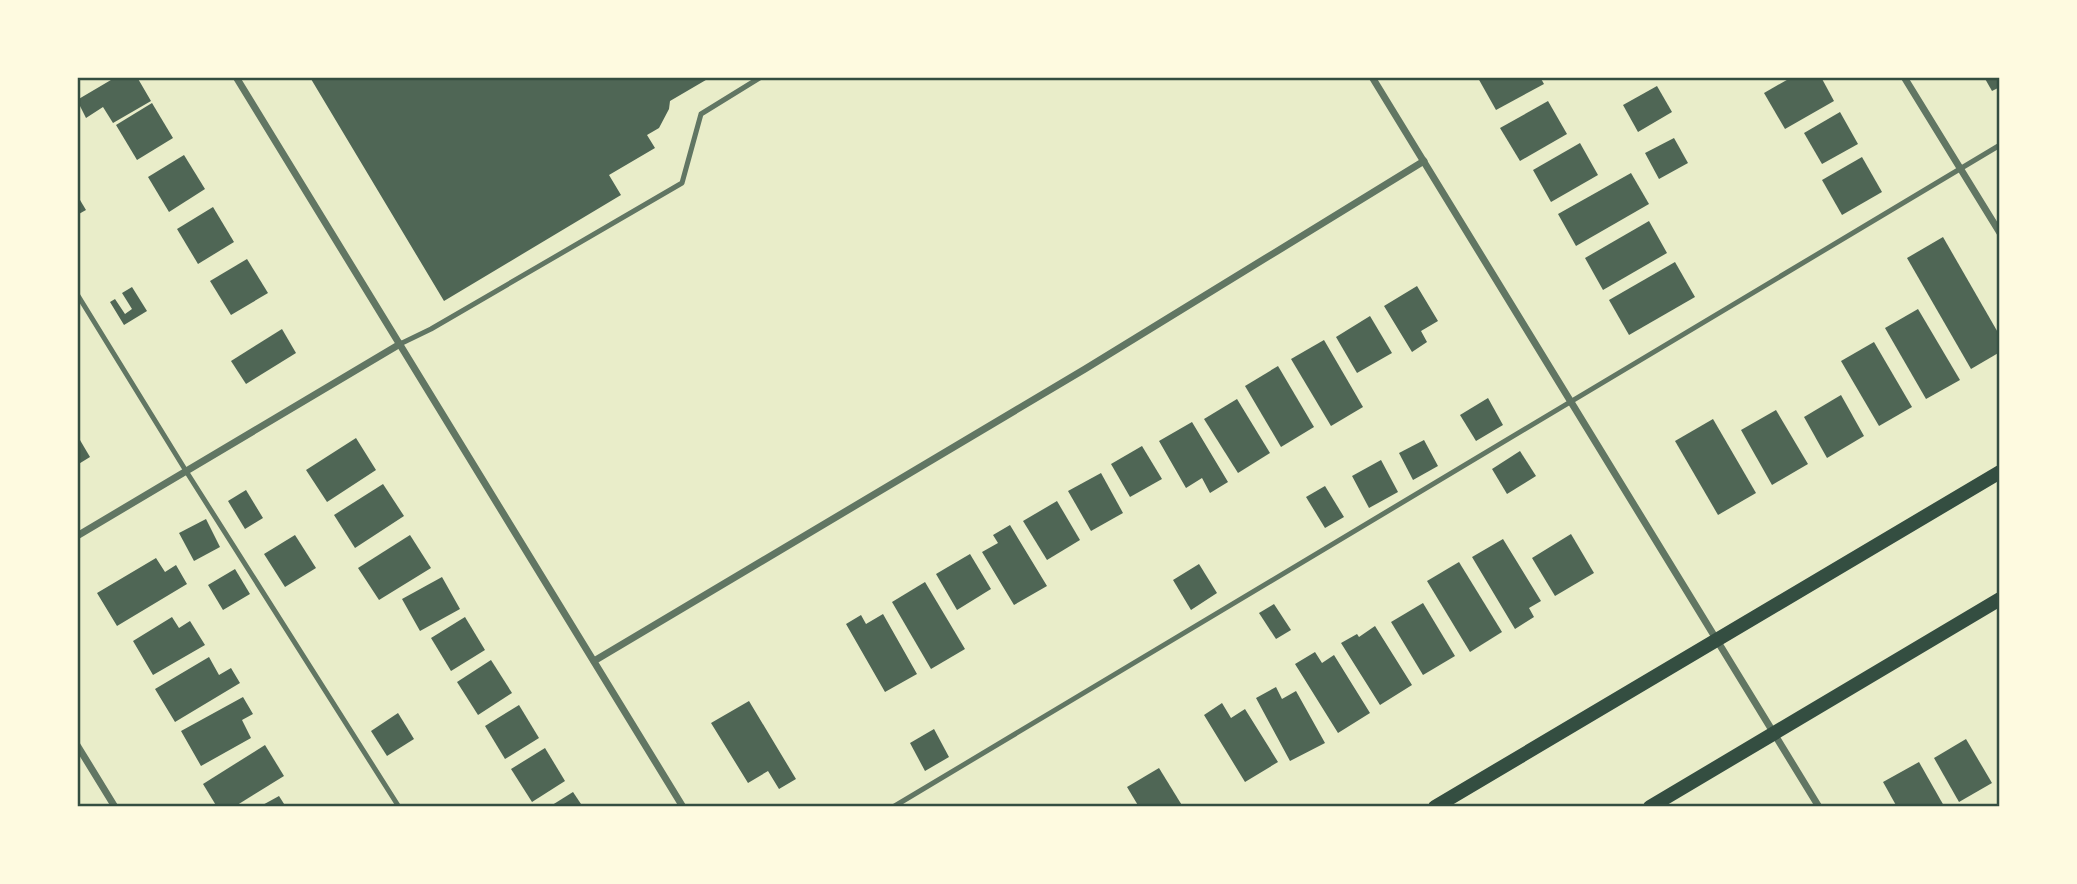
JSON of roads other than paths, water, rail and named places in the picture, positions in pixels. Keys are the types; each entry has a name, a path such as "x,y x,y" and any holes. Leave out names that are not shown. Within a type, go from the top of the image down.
{"main road":[{"path":"1434,807 2000,472"},
{"path":"1650,807 2000,599"}],"street":[{"path":"236,77 683,807"},
{"path":"1372,77 1819,807"},
{"path":"1904,77 2000,233"},
{"path":"594,661 1085,369 1424,161"},
{"path":"77,536 400,344"},
{"path":"77,745 115,807"}],"lane":[{"path":"400,344 431,329 682,183 701,114 761,77"},
{"path":"892,807 2000,145"},
{"path":"77,294 399,807"}]}
